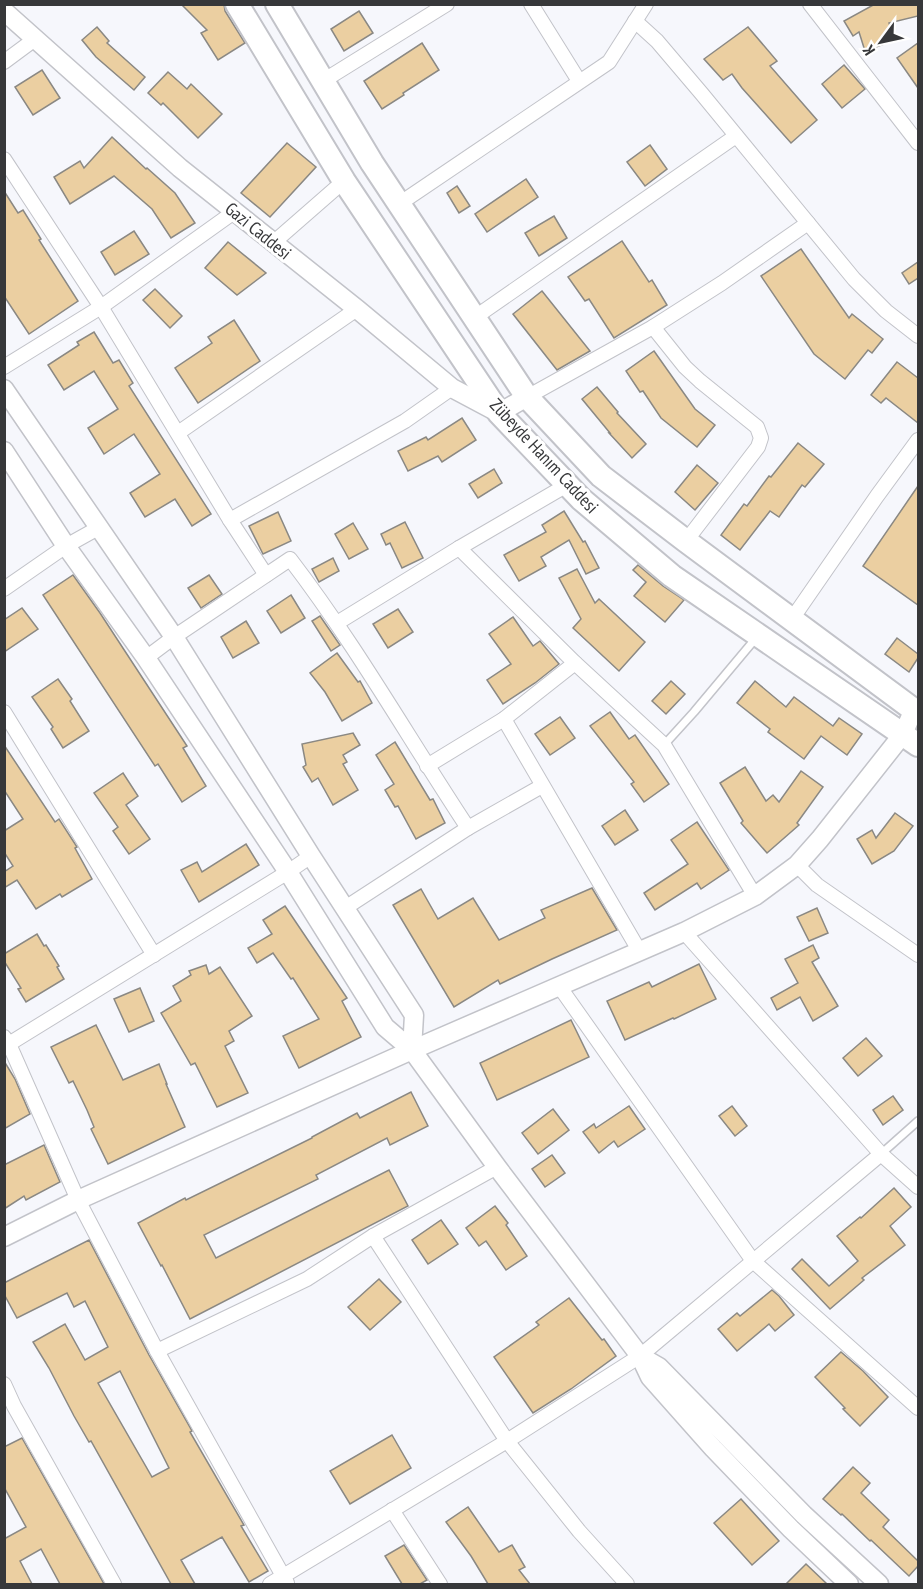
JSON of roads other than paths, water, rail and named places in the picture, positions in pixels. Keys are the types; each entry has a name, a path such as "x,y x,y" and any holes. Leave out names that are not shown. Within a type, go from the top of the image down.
{"main road":[{"name":"Zübeyde Hanım Caddesi","path":"237,4 344,181 498,413 581,499 672,576 911,740"},
{"path":"277,4 372,163 527,397 602,476 686,541 917,709"}],"street":[{"path":"323,81 447,4"},
{"path":"531,4 579,81"},
{"path":"399,204 609,62 646,4"},
{"path":"810,4 918,143"},
{"name":"Gazi Caddesi","path":"4,11 180,168 234,212 452,388 498,413"},
{"path":"635,21 657,41 870,297 918,336"},
{"path":"4,62 35,39"},
{"path":"474,318 736,136"},
{"path":"4,159 100,307 266,575"},
{"path":"273,243 344,181"},
{"path":"4,368 100,307 234,212"},
{"path":"498,413 653,327 722,283 808,223"},
{"path":"178,434 357,309"},
{"path":"653,327 685,367 757,427 761,438 758,447 686,541"},
{"path":"230,520 405,420 452,388"},
{"path":"4,389 174,637 414,1015 412,1050"},
{"path":"792,619 918,440"},
{"path":"4,452 66,546 146,658 288,872 385,1028 412,1050 640,1356 650,1377 713,1448 791,1529 849,1584"},
{"path":"337,623 567,485"},
{"path":"4,589 66,546 99,527"},
{"path":"459,548 575,663 664,745 755,896"},
{"path":"146,658 290,559 337,623 468,828"},
{"path":"427,766 504,719 575,663"},
{"path":"4,1237 78,1200 412,1050 684,932 755,896 797,866 911,740 917,709"},
{"path":"4,712 154,955"},
{"path":"504,719 640,951"},
{"path":"345,908 468,828 542,786"},
{"path":"286,1580 157,1351 78,1200 6,1043 154,955 311,856"},
{"path":"797,866 817,885 918,955"},
{"path":"684,932 881,1155 918,1186"},
{"path":"559,986 753,1261 918,1408"},
{"path":"270,1584 286,1580 392,1510 507,1441 640,1356 881,1155"},
{"path":"157,1351 307,1279 373,1236 497,1167"},
{"path":"373,1236 507,1441 579,1531 627,1584"},
{"path":"640,1356 659,1366 804,1515 879,1584"},
{"path":"4,1384 9,1409 114,1584"},
{"path":"392,1510 440,1584"}],"lane":[{"path":"664,745 758,636"},
{"path":"881,1155 918,1120"}]}
